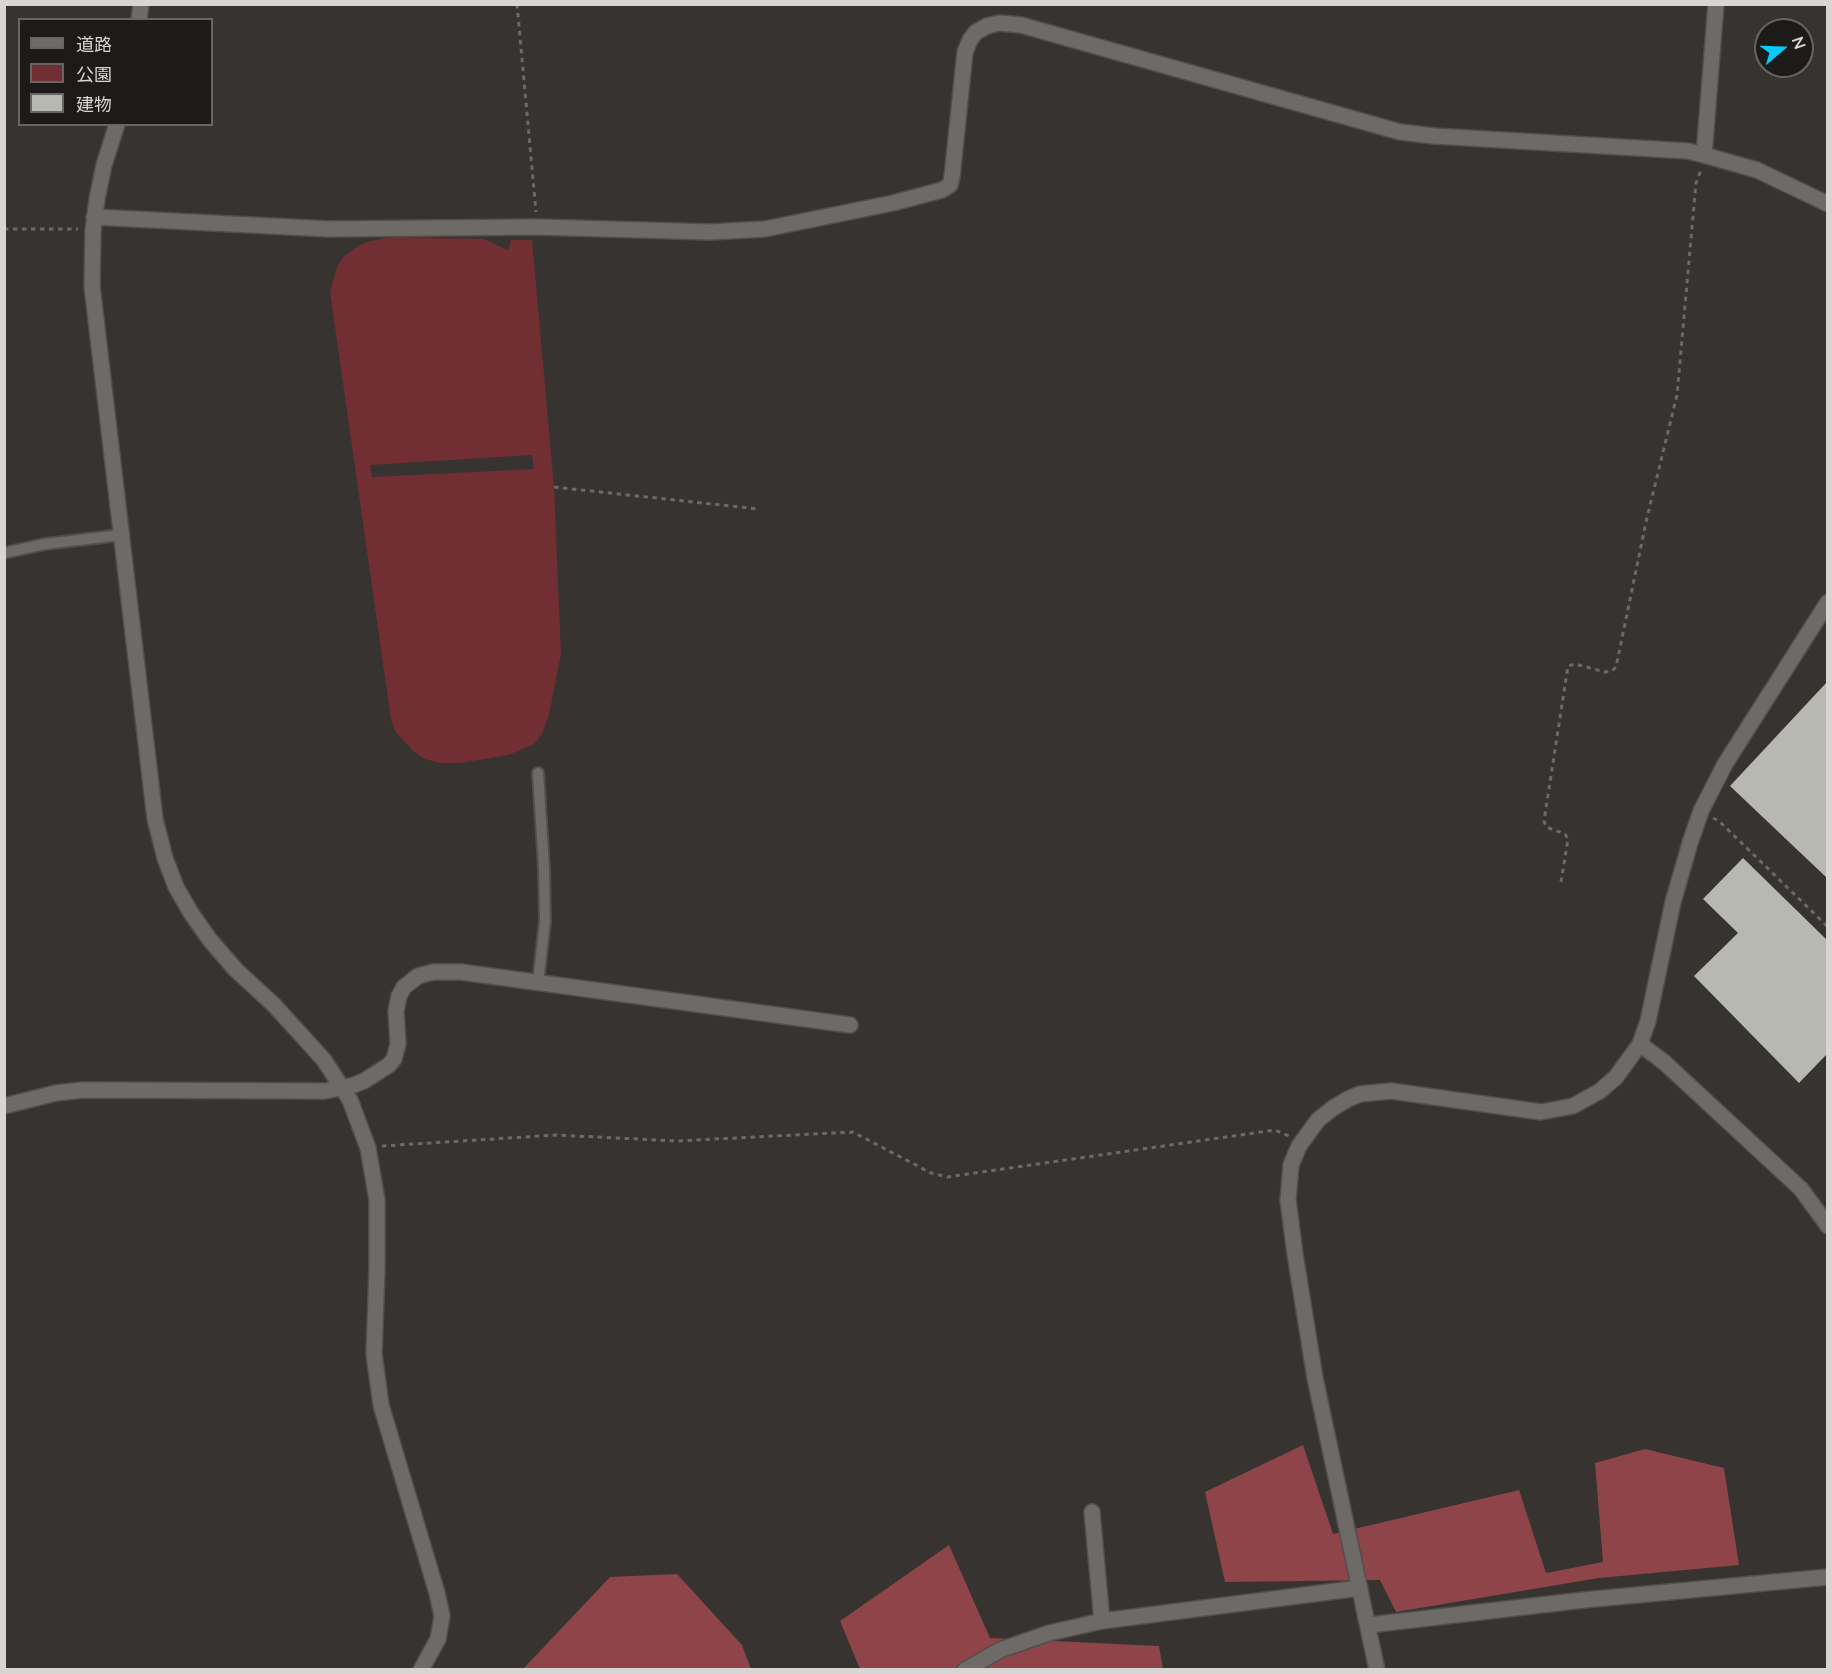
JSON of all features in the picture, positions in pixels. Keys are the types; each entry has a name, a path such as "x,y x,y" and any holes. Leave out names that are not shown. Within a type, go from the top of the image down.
{"street":[{"path":"1704,154 1716,4"},
{"path":"94,224 329,229 537,227 700,232 765,229 893,203 942,190 950,185 965,52 976,32 999,23 1021,25 1400,132 1688,151 1704,154 1757,170 1827,204"},
{"path":"116,126 104,165 94,224 93,286 155,819 165,858 176,887 191,913 210,940 236,970 274,1005 324,1060 354,1108 368,1148 377,1200 374,1354 381,1405 437,1593 441,1616 438,1639 421,1670"},
{"path":"1377,1670 1315,1378 1288,1200 1291,1165 1302,1142 1318,1120 1348,1099 1375,1091 1410,1093 1526,1112 1541,1112 1573,1106 1600,1091 1616,1077 1640,1044 1648,1022 1673,902 1701,812 1725,764 1827,602"},
{"path":"4,1106 56,1093 83,1090 325,1091 343,1088 364,1081 389,1065 394,1059 398,1044 396,1011 399,996 404,987 418,976 433,972 461,972 850,1025"},
{"path":"1640,1044 1665,1063 1801,1190 1827,1226"},
{"path":"1092,1512 1102,1621"},
{"path":"1368,1625 1584,1600 1827,1577"},
{"path":"965,1670 1000,1650 1049,1633 1102,1621 1360,1588"}],"lane":[{"path":"4,553 45,544 121,535"},
{"path":"538,773 545,921 538,983"}],"path":[{"path":"517,4 537,227"},
{"path":"1561,882 1568,838 1565,834 1546,827 1544,821 1568,666 1575,664 1605,672 1612,671 1616,667 1646,522 1677,395 1696,183 1703,165 1704,154"},
{"path":"4,229 63,228 94,224"},
{"path":"554,488 758,509"},
{"path":"1701,812 1719,821 1827,927"},
{"path":"368,1148 556,1135 677,1141 853,1132 931,1173 947,1177 1275,1130 1302,1142"}],"green space":[{"path":"393,237 484,239 508,250 511,240 532,240 554,487 561,654 549,715 542,734 534,744 509,755 460,763 440,763 425,759 413,751 395,731 391,720 330,292 337,267 344,256 370,241","holes":["532,455 534,469 372,477 370,465"]}],"shaded area":[{"path":"1303,1445 1333,1534 1519,1490 1546,1573 1603,1562 1595,1463 1645,1449 1724,1468 1739,1565 1599,1578 1396,1612 1380,1580 1225,1582 1205,1492"},
{"path":"949,1545 990,1638 1159,1646 1163,1669 860,1669 840,1621"},
{"path":"677,1574 742,1645 751,1669 523,1669 610,1577"}],"building":[{"path":"1827,682 1827,878 1730,786"},
{"path":"1743,858 1827,940 1827,1054 1799,1083 1694,976 1738,933 1703,899"}]}
